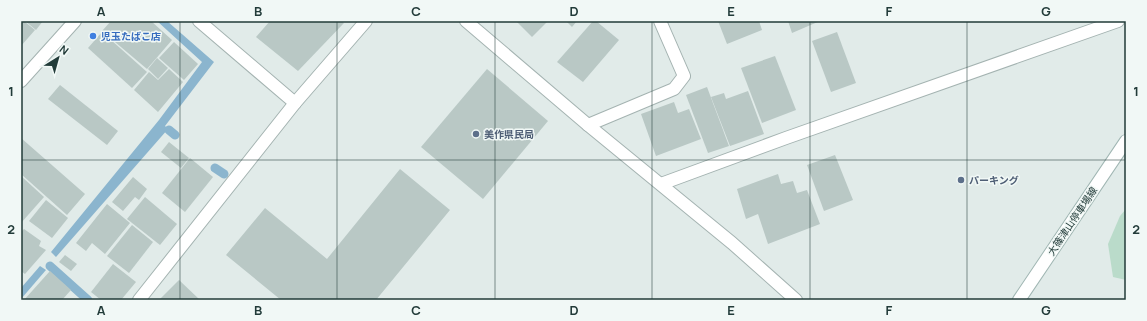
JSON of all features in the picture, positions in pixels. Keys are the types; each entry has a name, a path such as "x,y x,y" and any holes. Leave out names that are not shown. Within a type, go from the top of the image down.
{"street":[{"path":"21,82 75,21"},
{"path":"199,21 295,103"},
{"path":"139,300 295,103 366,21"},
{"path":"466,21 588,125 732,243 796,300"},
{"path":"588,125 674,89 684,76 660,21"},
{"path":"660,184 1118,21"},
{"name":"大篠津山停車場線","path":"1018,300 1126,141"}],"green space":[{"path":"1126,209 1126,280 1113,277 1108,244 1120,216"}],"water":[{"path":"157,21 167,21 214,62 165,126 168,129 56,257 51,252 159,120 202,62"},
{"path":"40,266 46,270 21,299 21,288"}],"building":[{"path":"21,21 24,21 35,30 21,46"},
{"path":"25,21 43,21 36,30"},
{"path":"111,21 151,21 172,40 147,69 102,31"},
{"path":"270,21 341,21 344,23 298,71 256,37"},
{"path":"516,21 548,21 532,37"},
{"path":"566,21 577,21 572,27"},
{"path":"593,21 596,21 619,40 583,82 557,62"},
{"path":"718,21 759,21 762,30 727,44"},
{"path":"788,21 820,21 792,33"},
{"path":"102,32 147,72 132,88 88,48"},
{"path":"837,32 856,83 831,92 812,41"},
{"path":"174,42 198,64 184,80 159,58"},
{"path":"775,56 796,110 762,123 741,68"},
{"path":"157,58 168,68 158,79 148,69"},
{"path":"169,69 183,82 158,112 134,90 149,72 158,80"},
{"path":"487,69 548,121 483,199 421,147"},
{"path":"60,85 118,131 107,145 48,99"},
{"path":"707,87 729,146 708,153 686,95"},
{"path":"748,91 764,134 730,146 711,97 724,93 726,99"},
{"path":"674,102 678,113 689,109 701,139 656,156 641,114"},
{"path":"21,138 85,194 67,215 21,174"},
{"path":"169,142 189,158 181,168 161,152"},
{"path":"835,155 853,200 824,211 807,165"},
{"path":"190,158 213,177 185,212 162,193"},
{"path":"400,169 450,210 376,300 281,300 226,255 265,208 327,259"},
{"path":"778,174 781,184 793,181 797,193 807,190 820,224 768,244 758,214 746,219 737,189"},
{"path":"21,176 44,197 21,223"},
{"path":"133,177 147,189 139,200 135,197 123,211 112,202"},
{"path":"145,197 177,224 160,245 127,219"},
{"path":"46,200 68,218 52,238 29,221"},
{"path":"107,204 130,223 105,254 92,243 86,251 76,243"},
{"path":"132,225 153,242 129,273 107,256"},
{"path":"24,229 41,241 39,246 46,250 25,274 21,271 21,232"},
{"path":"65,255 77,264 71,271 59,262"},
{"path":"113,264 136,282 121,300 101,300 91,292"},
{"path":"50,271 71,290 62,300 24,300"},
{"path":"179,280 200,300 159,300"}],"waterway":[{"path":"169,130 175,135"},
{"path":"215,168 224,174"},
{"path":"50,266 88,300"}],"place":[{"name":"児玉たばこ店","path":"93,36"},
{"name":"美作県民局","path":"476,134"},
{"name":"パーキング","path":"961,180"}]}
